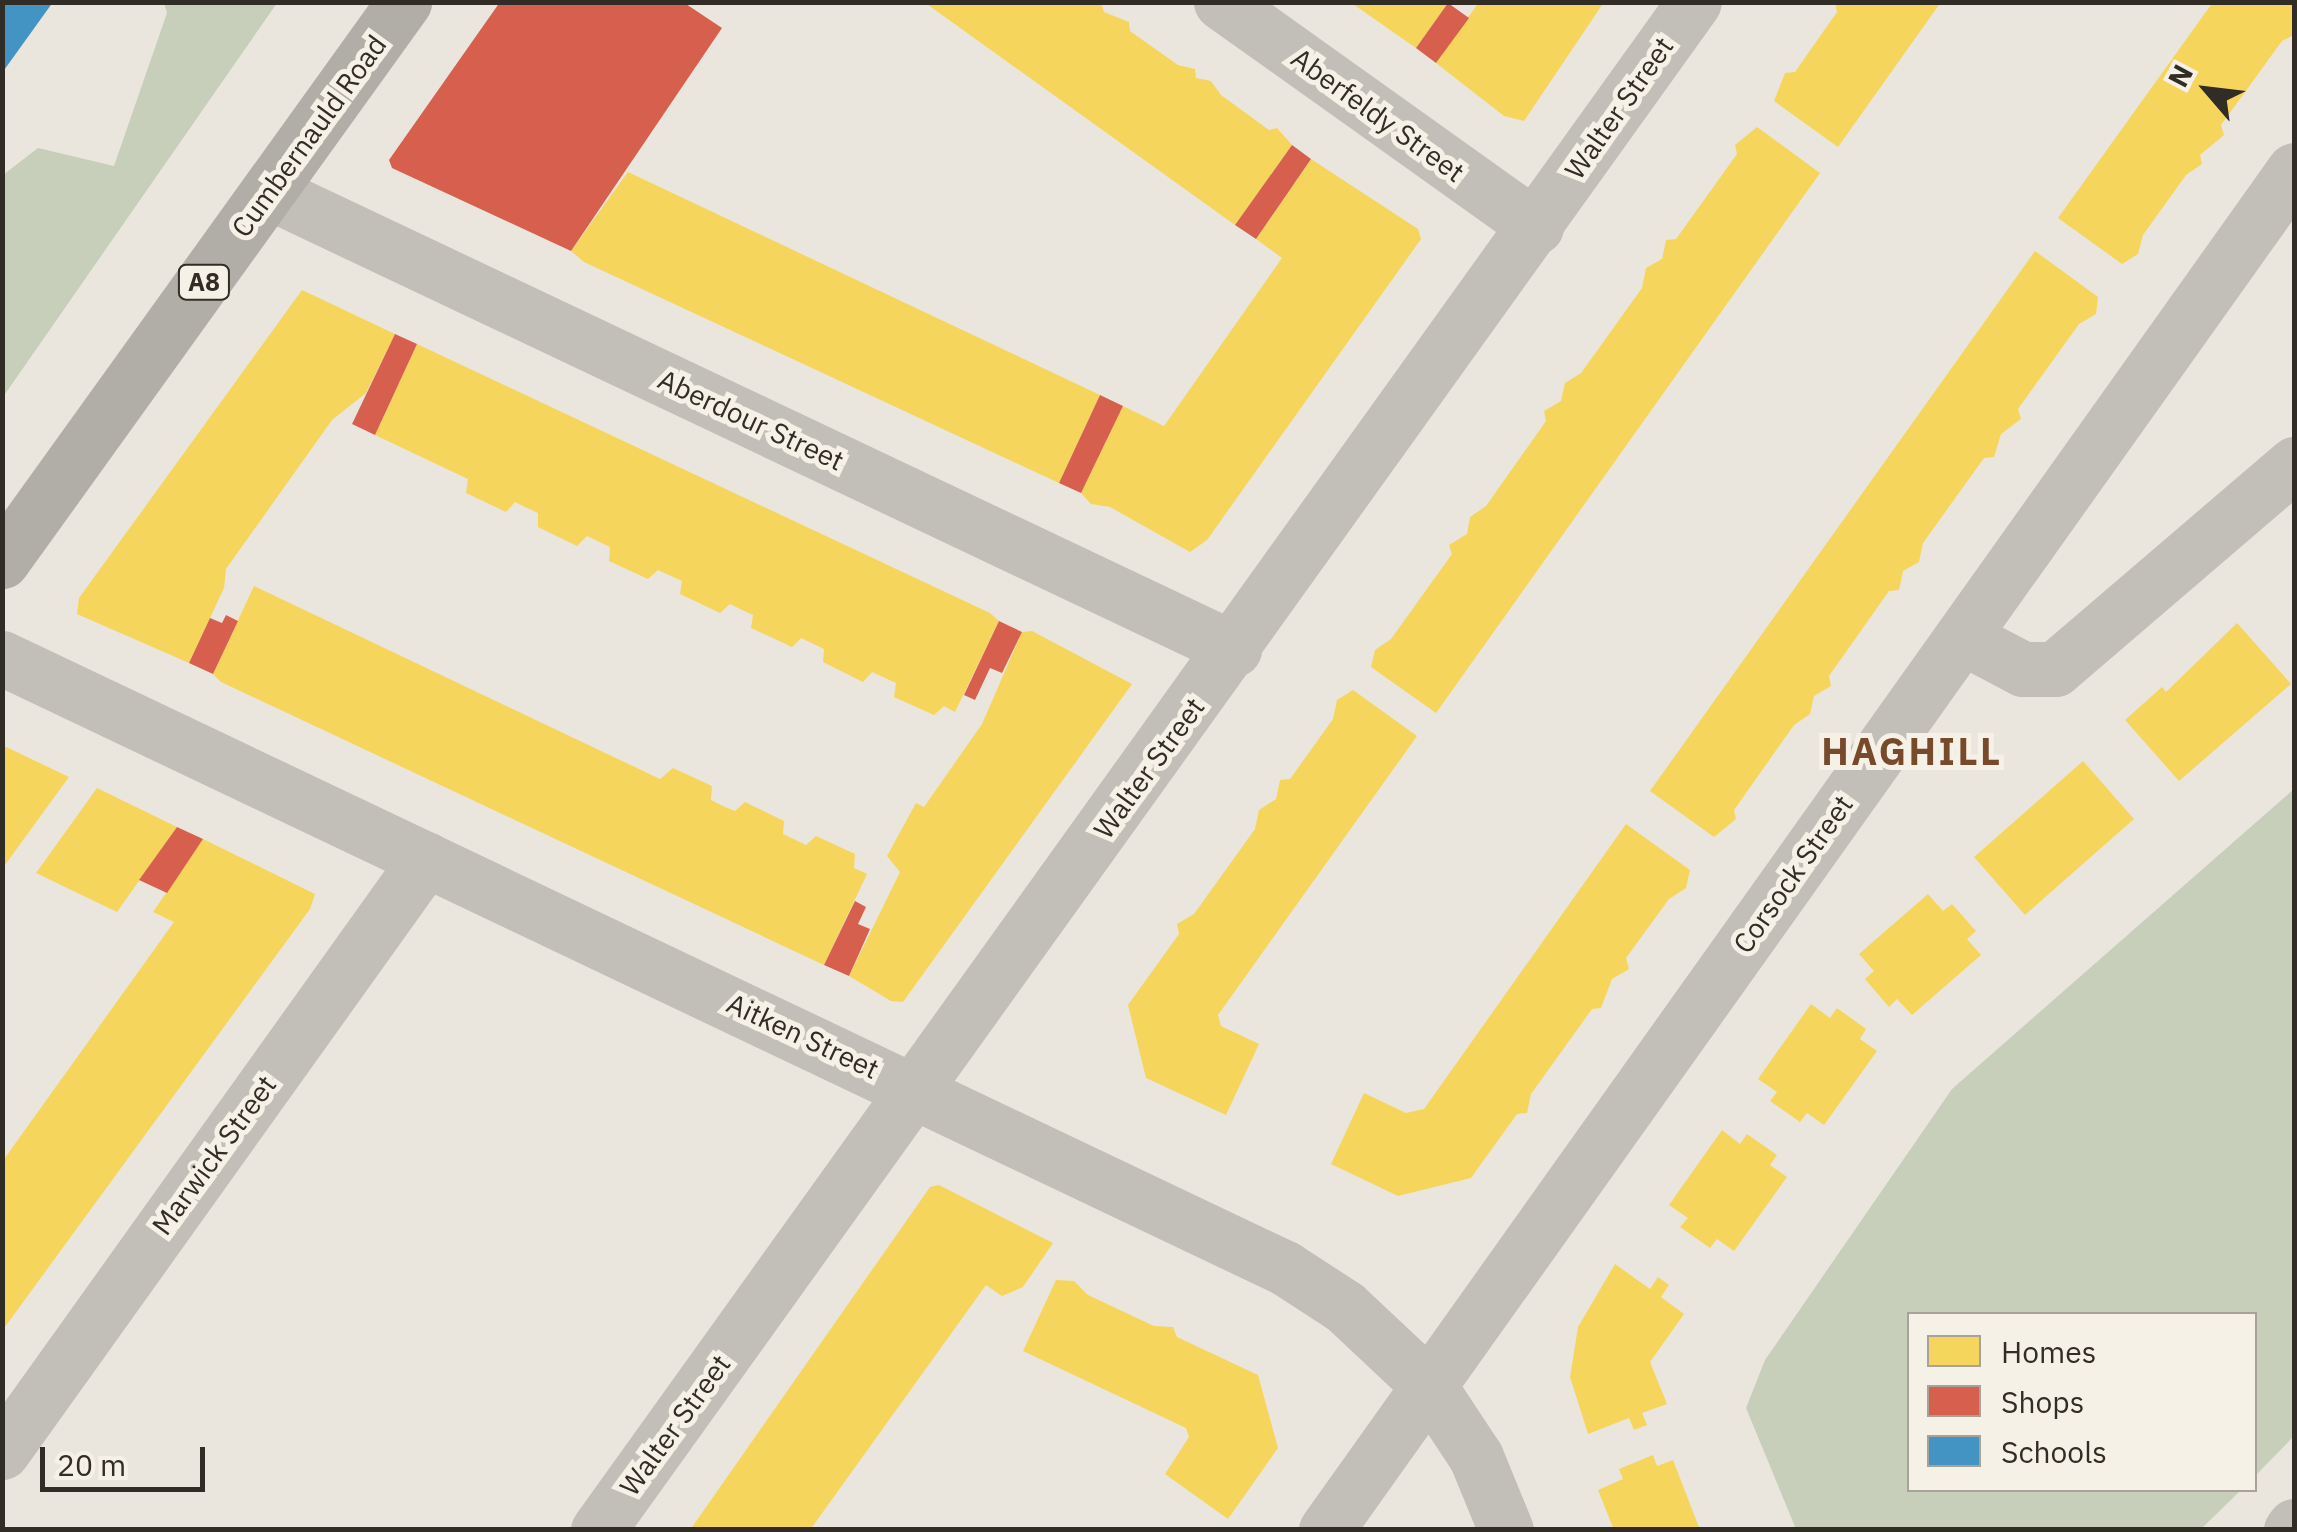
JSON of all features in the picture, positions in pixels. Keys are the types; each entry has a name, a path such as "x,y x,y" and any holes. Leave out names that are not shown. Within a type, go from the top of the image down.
{"main road":[{"name":"Cumbernauld Road","path":"2,561 404,2"}],"street":[{"name":"Aberfeldy Street","path":"1221,2 1536,227"},
{"name":"Walter Street","path":"598,1530 918,1090 1694,2"},
{"name":"Corsock Street","path":"1326,1530 2294,170"},
{"name":"Aberdour Street","path":"269,192 1234,649"},
{"path":"1962,637 2023,668 2055,669 2294,464"},
{"name":"Aitken Street","path":"2,658 918,1090 1285,1268 1345,1306 1429,1386 1476,1458 1506,1530"},
{"name":"Marwick Street","path":"2,1452 426,859"}],"green space":[{"path":"164,3 277,3 3,397 3,175 38,148 114,166 167,13"},
{"path":"2294,789 2294,1436 2257,1474 2257,1312 1907,1312 1907,1492 2239,1492 2201,1529 1796,1529 1746,1408 1765,1360 1952,1089"}],"building: Homes":[{"path":"924,2 1101,2 1104,12 1129,22 1130,31 1178,65 1195,69 1196,78 1211,81 1221,95 1269,130 1277,128 1292,145 1235,225"},
{"path":"1350,2 1449,2 1416,48"},
{"path":"1479,2 1604,2 1524,121 1504,116 1436,63"},
{"path":"1835,2 1941,2 1838,147 1774,101 1785,73 1795,72 1837,12"},
{"path":"2213,2 2294,2 2294,35 2282,41 2221,125 2224,135 2200,155 2202,164 2186,175 2143,235 2138,254 2122,264 2058,218"},
{"path":"1757,127 1820,173 1436,713 1371,667 1375,650 1391,639 1452,554 1449,545 1467,534 1470,517 1486,506 1546,421 1544,411 1561,401 1565,383 1581,373 1642,288 1646,268 1662,259 1666,240 1676,239 1737,154 1735,145"},
{"path":"1311,159 1418,229 1421,239 1207,540 1190,552 1110,507 1091,504 1081,493 1123,406 1164,426 1282,258 1256,239"},
{"path":"628,172 1100,395 1059,483 584,262 571,251"},
{"path":"2035,251 2098,297 2096,314 2079,324 2018,409 2021,419 2001,434 1994,457 1984,458 1923,543 1919,562 1903,571 1899,590 1889,591 1829,676 1831,686 1814,696 1810,714 1794,725 1734,810 1736,819 1714,837 1650,791"},
{"path":"302,290 395,334 366,393 332,420 226,569 224,588 189,663 77,614 79,598"},
{"path":"417,344 990,613 999,621 955,712 944,706 934,715 894,697 896,683 872,672 863,682 823,662 824,649 801,638 792,647 751,628 753,615 730,604 720,613 680,594 682,581 658,570 648,579 609,561 610,547 587,536 577,546 538,527 538,513 515,502 506,512 466,493 468,479 375,435"},
{"path":"254,586 660,779 673,768 712,786 711,800 735,811 745,802 784,821 783,834 806,845 816,836 855,854 854,868 867,874 824,965 221,682 213,674"},
{"path":"2237,623 2291,684 2179,781 2125,720 2162,687 2166,692"},
{"path":"1032,631 1132,684 903,1002 891,1001 849,976 900,872 887,856 916,803 924,807 982,724 1022,632"},
{"path":"1353,690 1417,736 1218,1015 1221,1026 1259,1044 1226,1115 1146,1078 1128,1005 1179,934 1177,924 1194,914 1255,829 1259,810 1276,799 1280,780 1290,779 1333,719 1337,700"},
{"path":"2,745 69,777 2,869"},
{"path":"2083,761 2134,819 2025,915 1974,857"},
{"path":"97,788 177,827 117,912 36,873"},
{"path":"1626,824 1690,870 1686,888 1669,899 1626,958 1629,969 1612,979 1601,1008 1592,1009 1531,1094 1527,1113 1517,1114 1471,1178 1398,1196 1331,1164 1364,1093 1406,1113 1424,1109"},
{"path":"203,839 315,894 310,909 2,1331 2,1162 174,922 153,912"},
{"path":"1928,894 1943,911 1952,904 1976,931 1967,939 1981,955 1912,1015 1897,999 1889,1007 1865,979 1874,971 1859,954"},
{"path":"1811,1004 1830,1018 1837,1008 1866,1029 1860,1039 1877,1051 1824,1125 1807,1113 1800,1122 1770,1101 1777,1092 1758,1079"},
{"path":"1722,1130 1740,1144 1747,1134 1777,1155 1770,1165 1787,1177 1734,1251 1717,1239 1710,1248 1680,1227 1688,1218 1669,1205"},
{"path":"939,1185 1053,1243 1023,1287 1002,1296 986,1285 810,1530 690,1530 930,1187"},
{"path":"1615,1264 1650,1289 1658,1277 1669,1285 1661,1297 1684,1314 1650,1362 1667,1404 1642,1413 1647,1425 1634,1430 1629,1418 1588,1434 1570,1377 1578,1327"},
{"path":"1056,1280 1074,1281 1088,1295 1154,1326 1173,1327 1177,1337 1258,1375 1278,1448 1228,1519 1165,1474 1189,1437 1186,1428 1023,1351"},
{"path":"1653,1455 1657,1466 1673,1460 1700,1530 1614,1530 1598,1490 1623,1479 1619,1469"}],"building: Shops":[{"path":"500,2 683,2 722,28 571,251 392,168 389,160"},
{"path":"1448,3 1469,18 1436,63 1416,48"},
{"path":"1292,145 1311,159 1256,239 1235,225"},
{"path":"395,334 417,344 375,435 352,424"},
{"path":"1100,395 1123,406 1081,493 1059,483"},
{"path":"226,615 238,621 213,674 189,663 210,618 222,623"},
{"path":"999,621 1022,632 1002,673 990,668 975,700 964,695"},
{"path":"177,827 203,839 167,893 139,880"},
{"path":"855,901 866,907 858,924 870,929 849,976 824,965"}],"building: Schools":[{"path":"2,2 53,2 2,73"}],"district":[{"name":"HAGHILL","path":"1912,751"}]}
